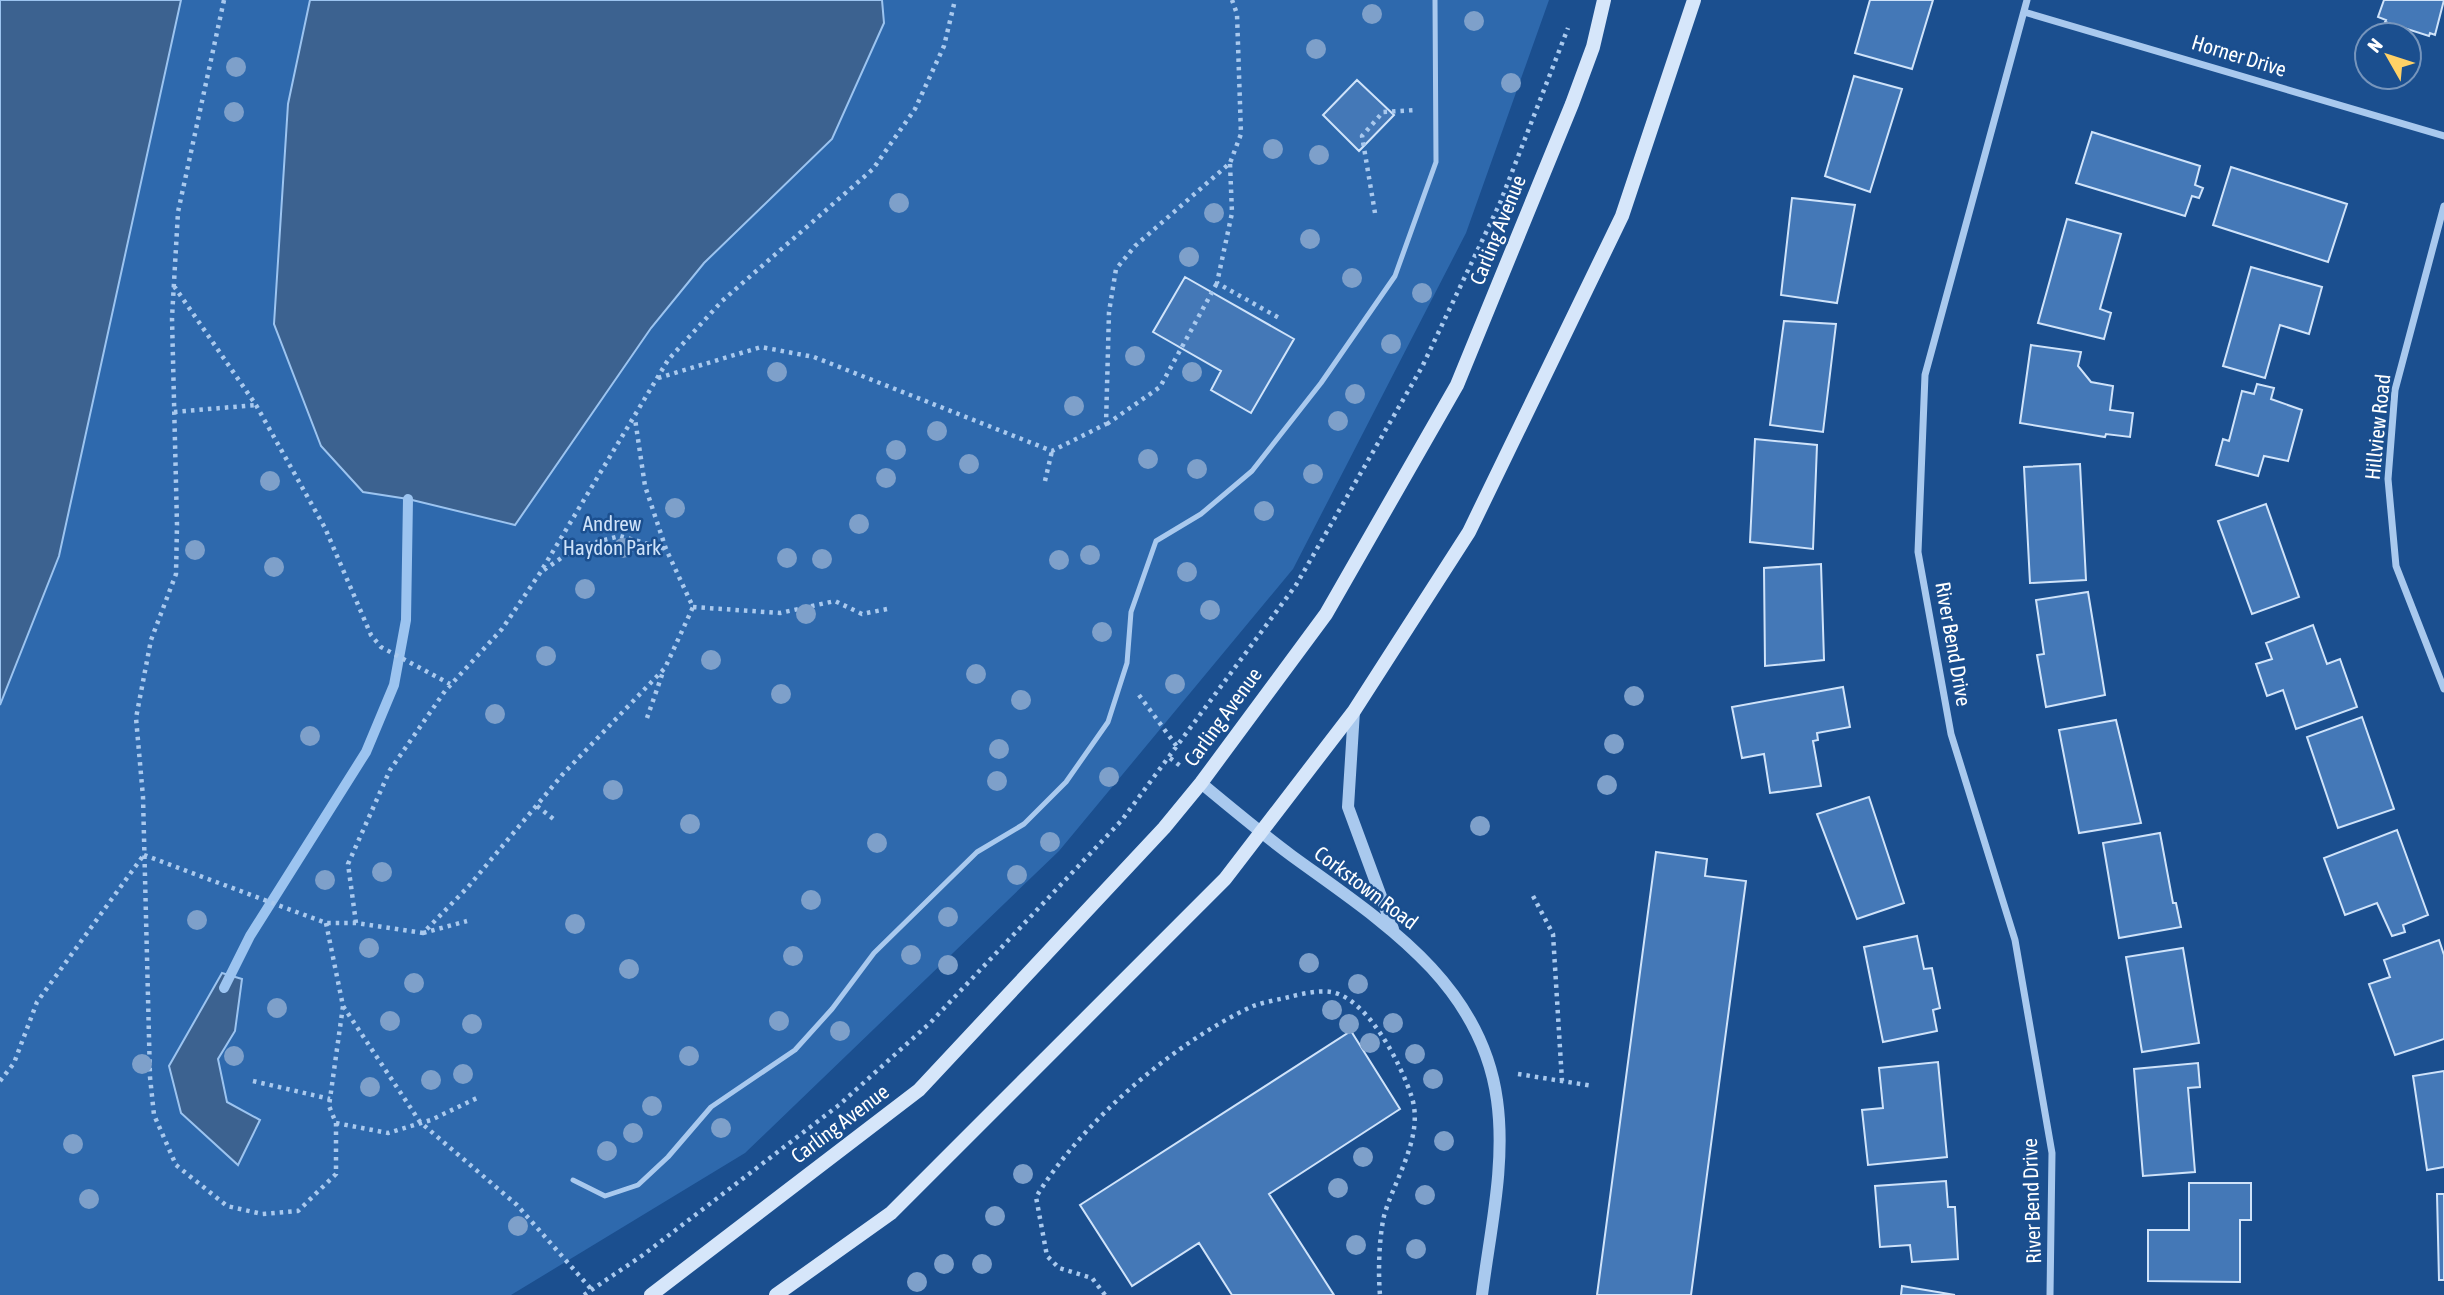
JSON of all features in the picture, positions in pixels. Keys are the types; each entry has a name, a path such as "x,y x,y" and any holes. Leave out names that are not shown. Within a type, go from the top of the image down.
{"main road":[{"name":"Carling Avenue","path":"651,1295 919,1090 1164,828 1201,783 1326,614 1457,385 1572,104 1593,47 1605,0"},
{"path":"776,1295 891,1213 1225,879 1263,833 1354,711 1469,532 1622,216 1694,2"}],"street":[{"name":"River Bend Drive","path":"2027,0 1925,375 1918,552 1951,734 2015,940 2052,1153 2050,1295"},
{"name":"Horner Drive","path":"2024,12 2444,136"},
{"name":"Hillview Road","path":"2444,206 2395,390 2388,479 2396,566 2444,690"},
{"path":"1354,711 1349,807 1394,929"},
{"name":"Corkstown Road","path":"1201,783 1263,833 1394,929 1435,970 1459,999 1482,1041 1497,1098 1499,1171 1482,1295"}],"lane":[{"path":"573,1180 605,1196 638,1185 668,1157 711,1107 795,1050 832,1009 874,953 977,852 1024,824 1066,782 1108,722 1124,674 1131,612 1156,541 1201,514 1252,471 1321,383 1395,276 1436,162 1435,0"}],"path":[{"path":"224,0 178,212 174,286 176,574 151,640 136,718 143,797 147,1034 154,1115 176,1165 227,1206 262,1214 298,1211 336,1174 336,1124 329,1106 343,1006 326,923"},
{"path":"356,923 348,864 390,770 450,684 502,629 540,573 668,360 722,301 873,169 915,109 944,46 956,0"},
{"path":"657,379 761,347 814,358 1052,451 1106,424 1160,387 1217,283 1232,213 1230,163 1241,134 1237,14 1232,0"},
{"path":"584,1295 643,1255 790,1144 839,1105 930,1023 1122,820 1178,748 1296,585 1422,367 1500,203 1568,27"},
{"path":"1375,213 1362,136 1383,112 1434,109"},
{"path":"1106,424 1109,312 1116,269 1135,246 1230,163"},
{"path":"1217,283 1281,319"},
{"path":"174,286 256,405 325,528 371,635 381,647 450,684"},
{"path":"174,412 256,405"},
{"path":"635,417 645,486 666,550 693,607"},
{"path":"1045,481 1052,451"},
{"path":"540,573 577,547 621,536 666,550"},
{"path":"693,607 780,613 835,600 862,614 887,609"},
{"path":"647,718 665,668 693,607"},
{"path":"423,933 468,887 537,806 665,668"},
{"path":"1124,674 1178,748"},
{"path":"537,806 556,821"},
{"path":"144,855 326,923 356,923 423,933 467,921"},
{"path":"0,1081 14,1063 37,1002 144,855"},
{"path":"1533,896 1553,934 1562,1081"},
{"path":"1105,1295 1092,1278 1059,1268 1047,1256 1036,1196 1049,1175 1075,1142 1180,1047 1255,1005 1302,994 1331,992 1347,998 1373,1021 1413,1100 1414,1126 1384,1217 1380,1295"},
{"path":"343,1006 420,1122 517,1205 592,1290"},
{"path":"1489,1070 1593,1086"},
{"path":"253,1081 330,1099"},
{"path":"336,1124 388,1133 431,1120 477,1098"}],"green space":[{"name":"Andrew Haydon Park","path":"181,0 1549,0 1466,233 1293,569 1059,851 745,1153 511,1295 0,1295 0,705 59,556"}],"shaded area":[{"path":"0,0 181,0 59,556 0,705"},
{"path":"310,0 882,0 884,23 832,139 704,263 651,328 515,525 408,499 363,492 321,446 274,324 288,104"},
{"path":"222,973 242,979 235,1031 218,1059 227,1102 260,1120 238,1165 181,1113 169,1066"}],"building":[{"path":"1870,0 1933,0 1912,69 1855,53"},
{"path":"2384,0 2444,0 2435,35 2423,34 2423,21 2386,21 2378,17"},
{"path":"1854,76 1902,89 1870,192 1825,176"},
{"path":"1357,80 1394,115 1359,151 1323,115"},
{"path":"2092,132 2200,166 2195,185 2203,188 2199,198 2192,196 2185,216 2076,183"},
{"path":"2231,167 2347,204 2328,262 2213,225"},
{"path":"1792,198 1855,205 1837,303 1781,295"},
{"path":"2067,219 2121,234 2100,309 2111,313 2104,339 2038,323"},
{"path":"2251,267 2322,287 2309,334 2280,325 2265,378 2223,366"},
{"path":"1185,277 1294,339 1251,413 1211,390 1221,371 1153,332"},
{"path":"1784,321 1836,324 1823,432 1770,425"},
{"path":"2031,345 2081,352 2078,366 2091,382 2113,386 2110,410 2133,413 2130,437 2106,434 2105,437 2020,423"},
{"path":"2257,384 2274,388 2271,399 2302,410 2288,461 2264,456 2258,476 2216,465 2223,439 2229,441 2242,391 2254,394"},
{"path":"1755,439 1817,445 1813,549 1750,542"},
{"path":"2080,464 2086,580 2030,583 2024,467"},
{"path":"2266,504 2299,597 2252,614 2218,521"},
{"path":"1821,564 1824,660 1765,666 1764,568"},
{"path":"2088,592 2105,695 2046,707 2037,655 2044,654 2036,600"},
{"path":"2313,625 2327,664 2340,659 2357,707 2296,729 2283,690 2267,696 2256,664 2272,659 2266,643"},
{"path":"1843,687 1850,727 1817,733 1818,740 1813,741 1821,786 1770,793 1764,754 1742,758 1732,707"},
{"path":"2362,717 2394,809 2338,828 2307,737"},
{"path":"2116,720 2141,823 2079,833 2059,730"},
{"path":"1869,797 1904,903 1857,919 1817,814"},
{"path":"2397,830 2428,915 2403,925 2405,932 2392,936 2377,903 2345,915 2324,858"},
{"path":"2160,833 2173,903 2176,903 2181,927 2119,938 2103,843"},
{"path":"1656,852 1707,859 1705,876 1746,881 1691,1295 1597,1295"},
{"path":"1917,936 1924,969 1932,968 1940,1008 1933,1010 1937,1031 1883,1042 1864,947"},
{"path":"2439,940 2444,955 2444,1039 2395,1055 2369,984 2390,977 2384,960"},
{"path":"2183,948 2199,1043 2142,1052 2126,957"},
{"path":"1351,1031 1400,1109 1269,1194 1334,1295 1232,1295 1199,1243 1132,1286 1080,1205"},
{"path":"1938,1062 1947,1157 1868,1165 1862,1110 1883,1108 1879,1068"},
{"path":"2198,1063 2200,1087 2188,1088 2195,1172 2143,1176 2134,1069"},
{"path":"2444,1071 2444,1167 2427,1170 2413,1076"},
{"path":"1946,1181 1948,1207 1955,1207 1958,1259 1912,1262 1910,1245 1880,1247 1875,1186"},
{"path":"2189,1183 2251,1183 2251,1220 2240,1220 2240,1282 2148,1281 2148,1230 2189,1230"},
{"path":"2437,1194 2444,1194 2444,1280 2439,1280"},
{"path":"1902,1286 1955,1295 1901,1295"}],"waterway":[{"path":"224,988 250,936 366,752 394,685 406,620 408,499"}]}
